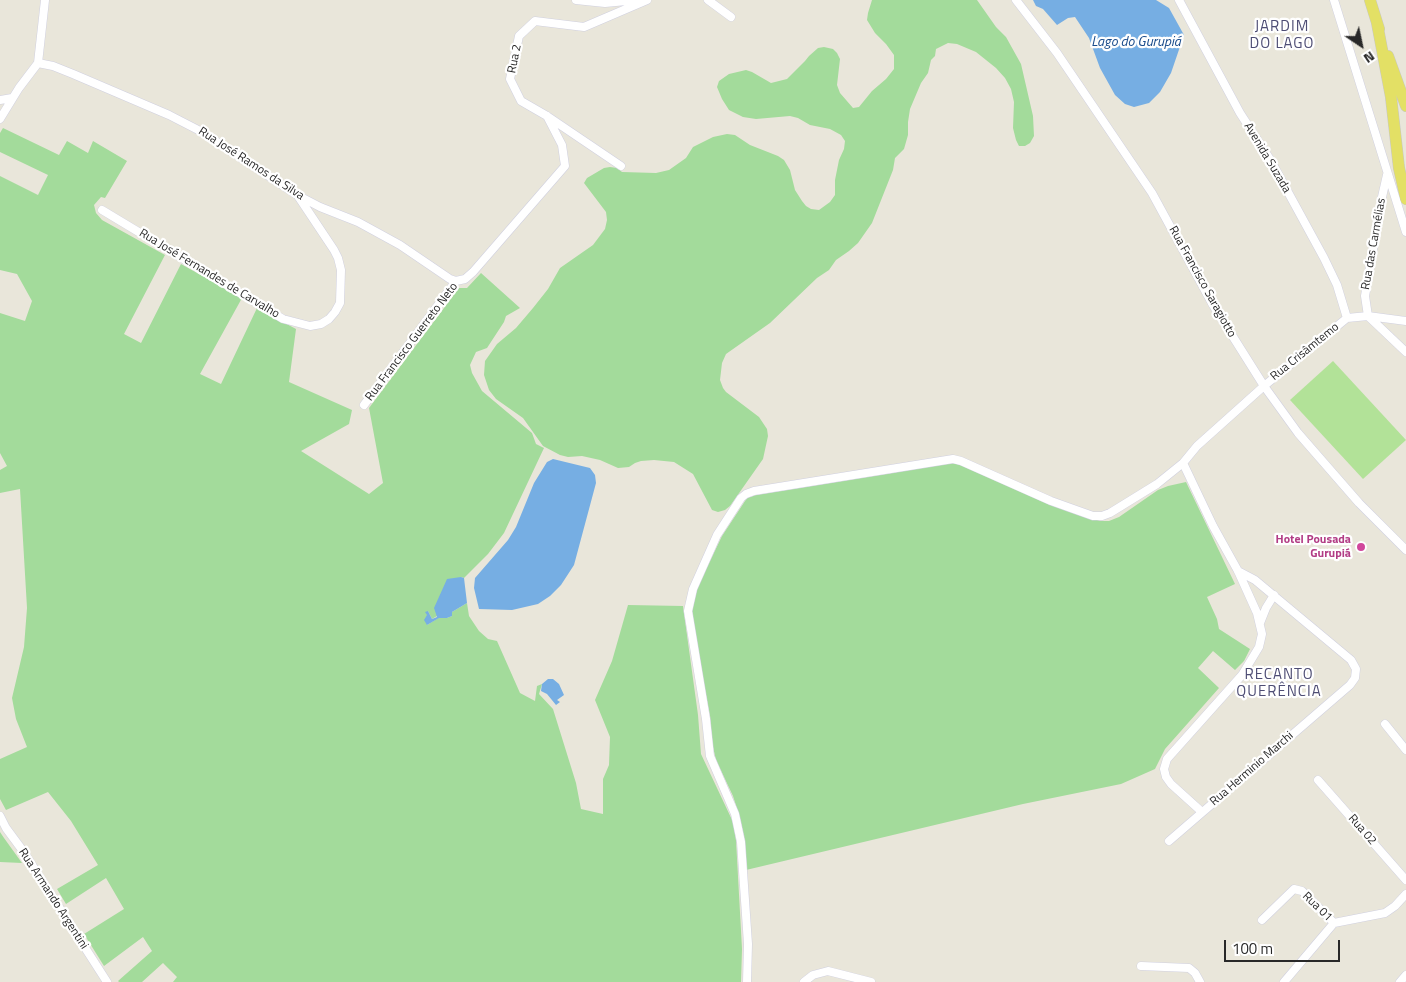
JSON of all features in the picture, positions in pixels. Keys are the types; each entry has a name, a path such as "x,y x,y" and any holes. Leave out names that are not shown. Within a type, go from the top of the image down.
{"main road":[{"path":"1370,0 1406,106"},
{"path":"1377,23 1391,97 1399,168 1406,199"}],"street":[{"path":"0,119 12,98 38,63 45,0"},
{"path":"576,0 637,0"},
{"name":"Rua 2","path":"621,166 547,116 521,101 510,79 519,36 535,21 584,27 647,0"},
{"path":"708,0 730,17"},
{"name":"Rua Francisco Saragiotto","path":"1016,0 1057,53 1152,193 1213,305 1264,386 1298,433 1359,503 1406,550"},
{"name":"Avenida Suzada","path":"1179,0 1240,113 1324,258 1337,285 1347,318"},
{"path":"1334,0 1406,232"},
{"name":"Rua José Ramos da Silva","path":"38,63 60,68 169,115 202,132 297,195 400,245 450,279 456,281"},
{"path":"0,100 12,98"},
{"name":"Rua Francisco Guerreto Neto","path":"364,405 456,281 465,279 473,272 565,166 562,145 547,116"},
{"name":"Rua das Carmélias","path":"1368,316 1365,296 1388,173"},
{"name":"Rua José Fernandes de Carvalho","path":"102,210 283,319 310,326 320,324 329,319 340,303 341,270 334,250 297,195"},
{"path":"1368,316 1406,352"},
{"path":"1347,318 1368,316 1406,322"},
{"name":"Rua Crisâmtemo","path":"1264,386 1347,318"},
{"path":"747,982 748,944 741,842 734,814 710,756 706,719 688,611 692,589 717,535 741,498 754,491 953,459 1051,502 1094,516 1102,516 1157,484 1183,463 1197,446 1264,386"},
{"name":"Rua Herminio Marchi","path":"1183,463 1213,526 1238,571 1260,623 1262,634 1259,647 1242,675 1167,759 1164,769 1166,776 1202,812 1350,685 1355,678 1356,669 1351,660 1255,580 1238,571"},
{"path":"1260,623 1274,595"},
{"path":"1385,724 1406,750"},
{"name":"Rua 02","path":"1318,780 1406,880"},
{"path":"1169,841 1202,812"},
{"name":"Rua Armando Argentini","path":"0,816 107,982"},
{"name":"Rua 01","path":"1262,920 1294,889 1302,891 1334,923 1384,913 1406,894"},
{"path":"1284,982 1334,923"},
{"path":"1141,966 1189,968 1195,973 1200,982"},
{"path":"804,982 813,975 828,972 871,982"},
{"path":"1400,982 1406,975"}],"green space":[{"path":"872,0 977,0 996,27 1006,37 1021,64 1033,116 1034,136 1030,143 1025,146 1019,146 1016,140 1013,128 1014,102 1011,89 1005,78 996,68 976,52 957,44 948,43 936,49 928,73 921,83 910,109 908,135 904,149 895,158 893,170 872,223 858,243 836,260 829,270 817,278 770,323 726,354 722,363 720,380 723,388 759,417 767,429 768,436 763,459 730,506 725,510 718,512 712,510 693,474 674,462 641,461 629,467 618,468 600,460 582,456 568,457 560,455 543,446 523,418 496,399 489,390 484,375 485,361 497,344 516,328 533,308 548,289 560,268 593,245 605,229 606,212 584,183 587,178 604,168 610,167 617,168 622,172 656,173 669,170 686,158 693,147 713,137 727,134 735,135 750,145 784,160 790,170 795,190 802,201 811,209 819,210 830,202 835,195 835,180 845,141 841,135 830,129 810,125 790,116 756,119 743,117 729,110 717,87 719,81 729,74 746,70 771,83 787,79 818,48 824,47 833,49 840,59 837,85 840,93 853,108 859,107 894,69 894,55 875,33 867,20"},
{"path":"3,128 59,155 67,141 88,153 93,141 127,161 105,198 101,197 94,205 96,213 102,220 165,255 124,334 141,343 181,264 242,298 200,374 221,384 257,308 296,329 289,382 352,410 349,424 301,451 369,494 383,483 369,408 459,288 467,288 481,273 520,308 506,316 487,348 476,352 470,365 472,373 482,391 532,433 536,444 544,448 504,533 488,554 464,578 461,577 437,616 432,619 428,611 427,625 440,617 447,618 452,616 452,612 467,603 469,616 479,631 488,639 497,641 520,693 535,701 537,686 542,684 539,694 553,709 576,783 581,809 603,814 603,779 609,765 610,737 595,700 612,661 628,605 683,606 698,715 701,754 733,822 736,840 742,949 741,982 173,982 177,977 163,963 142,982 119,982 152,951 143,937 104,966 84,934 124,909 106,878 66,904 57,889 98,865 71,821 48,792 6,810 0,799 0,759 27,747 16,719 12,698 24,647 27,608 20,489 0,493 0,470 7,466 0,453 0,313 25,321 32,301 17,274 0,270 0,176 38,195 48,175 0,152 0,133"},
{"path":"1333,361 1406,440 1363,479 1290,400"},
{"path":"950,462 959,463 1055,506 1100,521 1109,521 1119,517 1158,490 1186,482 1235,584 1207,597 1217,619 1219,629 1250,649 1244,661 1235,670 1213,651 1198,668 1219,688 1165,749 1155,769 1121,784 1023,804 746,870 744,837 740,818 733,796 716,760 712,743 710,716 694,633 692,611 697,588 722,536 747,498 756,495"},
{"path":"0,832 4,838 22,863 0,862"}],"water":[{"name":"Lago do Gurupiá","path":"1033,0 1156,0 1169,8 1184,35 1171,73 1160,92 1149,103 1134,107 1125,104 1115,95 1100,68 1089,38 1075,17 1068,18 1057,25 1043,9 1036,6"},
{"path":"553,459 590,468 595,475 596,483 574,565 561,585 538,604 512,610 479,609 474,588 475,578 508,540 516,527 534,483 547,462"},
{"path":"464,578 467,603 452,612 452,616 439,618 427,625 424,620 427,615 425,612 428,611 432,619 437,617 434,608 447,579"},
{"path":"548,679 553,679 559,684 564,695 557,700 560,702 556,705 547,694 541,691 542,684"}],"place":[{"name":"Hotel Pousada Gurupiá","path":"1361,547"}],"district":[{"name":"JARDIM DO LAGO","path":"1282,36"},
{"name":"RECANTO QUERÊNCIA","path":"1279,684"}]}
